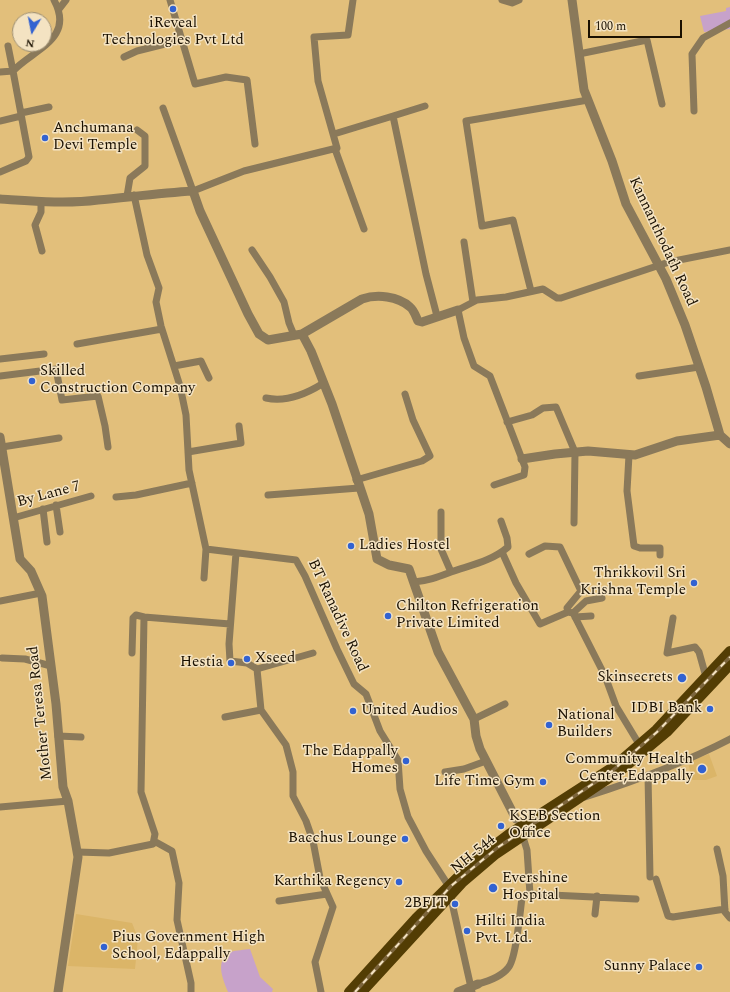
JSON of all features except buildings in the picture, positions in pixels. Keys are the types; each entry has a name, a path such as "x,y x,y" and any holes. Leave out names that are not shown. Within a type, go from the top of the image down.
{"main road":[{"name":"NH-544","path":"362,992 462,883 496,854 523,837 613,767 656,730 730,651"},
{"name":"NH-544","path":"349,992 448,885 476,859 508,834 517,823 576,796 624,768 667,732 730,665"}],"street":[{"path":"0,72 13,71 49,44 59,28 58,9 54,0"},
{"path":"58,9 66,0"},
{"path":"170,0 195,84 226,77 247,80 255,144"},
{"path":"0,198 41,202 97,200 131,195 193,191 244,171 337,148 318,81 314,37 348,35 353,0"},
{"path":"502,0 512,3 519,0"},
{"name":"Kannanthodath Road","path":"572,0 584,90 612,161 626,204 659,266 684,325 720,435"},
{"path":"694,111 692,54 703,38 730,23"},
{"path":"124,56 137,51 181,40"},
{"path":"579,54 647,40 662,104"},
{"path":"0,172 26,161 29,157 8,46"},
{"path":"531,291 513,220 482,226 466,121 588,100"},
{"path":"334,134 425,106"},
{"path":"0,121 49,107"},
{"path":"163,108 200,211 259,334 268,340 298,335 362,299 369,297 386,297 404,304 411,308 418,321 422,322 458,310 473,302 488,298 509,296 543,289 556,298 561,298 669,262 730,250"},
{"path":"393,116 426,274 438,316"},
{"path":"137,130 145,136 145,166 130,178 131,195 147,255 159,288 156,302 186,415 188,452 192,483 206,549 204,578"},
{"path":"334,149 364,229"},
{"path":"41,202 42,212 35,224 42,251"},
{"path":"464,242 473,302"},
{"path":"252,250 284,302 289,323 311,351 322,384 332,404 368,514 377,559 390,565 409,569 438,652 474,719 476,736 486,761 517,823"},
{"path":"458,310 464,338 474,366 490,376 525,467 524,475 494,485"},
{"path":"77,344 162,329"},
{"path":"0,359 44,354"},
{"path":"174,366 201,361 209,378"},
{"path":"639,376 699,367"},
{"path":"0,376 56,369 62,400 98,396 108,447"},
{"path":"266,398 278,400 313,390 322,384"},
{"path":"268,495 358,484 422,461 430,456 413,420 405,394"},
{"path":"507,422 532,415 543,408 556,407 574,452 574,522"},
{"path":"188,452 241,442 239,426"},
{"path":"522,459 588,451 635,455 677,441 720,435 730,444"},
{"name":"Mother Teresa Road","path":"0,437 20,559 31,571 40,593 51,666 63,787 68,801 78,857 58,992"},
{"path":"2,447 59,438"},
{"path":"629,455 627,491 634,546 640,548 660,548 660,555"},
{"path":"116,497 136,495 192,483"},
{"name":"By Lane 7","path":"14,518 91,496"},
{"path":"56,505 60,532"},
{"path":"43,509 47,542"},
{"path":"441,512 441,549 451,572"},
{"path":"414,582 432,580 451,572 470,567 502,552 508,546 501,521"},
{"path":"529,554 545,546 560,547 582,591 567,608 572,614 605,676 616,706 639,744"},
{"name":"BT Ranadive Road","path":"206,549 296,560 305,576 354,684 366,694 380,731 398,760 400,789 408,817 426,851 448,885 449,898 474,988"},
{"path":"502,552 516,583 540,624 572,614 591,616"},
{"path":"236,553 230,624 230,661 247,663 257,669 313,653"},
{"path":"0,601 40,593"},
{"path":"572,614 586,600 602,598"},
{"path":"132,653 132,618 136,615 144,617 230,624"},
{"path":"77,852 109,853 154,844 155,834 141,792 144,617"},
{"path":"673,618 667,653 695,647 699,652 706,677"},
{"path":"2,658 25,659 51,666"},
{"path":"257,669 261,710 286,745 293,772 293,796 306,821 313,841 320,878 333,907 315,962 321,992"},
{"path":"474,719 505,704"},
{"path":"225,718 261,710"},
{"path":"58,736 81,737"},
{"path":"576,796 648,775 700,755 730,739"},
{"path":"445,772 464,769 486,761"},
{"path":"648,775 653,878 668,916 673,917 725,909"},
{"path":"0,807 68,801"},
{"path":"523,837 527,850 530,894"},
{"path":"154,841 172,851 179,883 177,920 191,984 191,992"},
{"path":"717,849 723,876 725,909 730,918"},
{"path":"279,901 327,894"},
{"path":"458,992 474,988 496,978 509,968 513,955 522,898 530,894 636,899"},
{"path":"595,914 597,896"}],"shaded area":[{"path":"730,7 730,29 704,32 700,16 726,11 726,8"},
{"name":"Community Health Center,Edappally","path":"709,754 717,776 706,780 692,780 688,762"},
{"name":"Pius Government High School, Edappally","path":"76,914 132,923 138,938 135,969 68,966"},
{"path":"250,949 260,977 273,989 272,992 228,992 221,970 223,960 226,955 231,952"}],"railway":[{"path":"355,992 451,886 497,848 612,771 657,732 730,657"}],"place":[{"name":"iReveal Technologies Pvt Ltd","path":"173,9"},
{"name":"Anchumana Devi Temple","path":"45,138"},
{"name":"Skilled Construction Company","path":"32,381"},
{"name":"Ladies Hostel","path":"351,546"},
{"name":"Thrikkovil Sri Krishna Temple","path":"694,583"},
{"name":"Chilton Refrigeration Private Limited","path":"388,616"},
{"name":"Xseed","path":"247,659"},
{"name":"Hestia","path":"231,663"},
{"name":"Skinsecrets","path":"682,678"},
{"name":"IDBI Bank","path":"710,709"},
{"name":"United Audios","path":"353,711"},
{"name":"National Builders","path":"549,725"},
{"name":"The Edappally Homes","path":"406,761"},
{"name":"Community Health Center,Edappally","path":"702,769"},
{"name":"Life Time Gym","path":"543,782"},
{"name":"KSEB Section Office","path":"501,826"},
{"name":"Bacchus Lounge","path":"405,839"},
{"name":"Karthika Regency","path":"399,882"},
{"name":"Evershine Hospital","path":"493,888"},
{"name":"2BFIT","path":"455,904"},
{"name":"Hilti India Pvt. Ltd.","path":"467,931"},
{"name":"Pius Government High School, Edappally","path":"104,947"},
{"name":"Sunny Palace","path":"699,967"}]}
